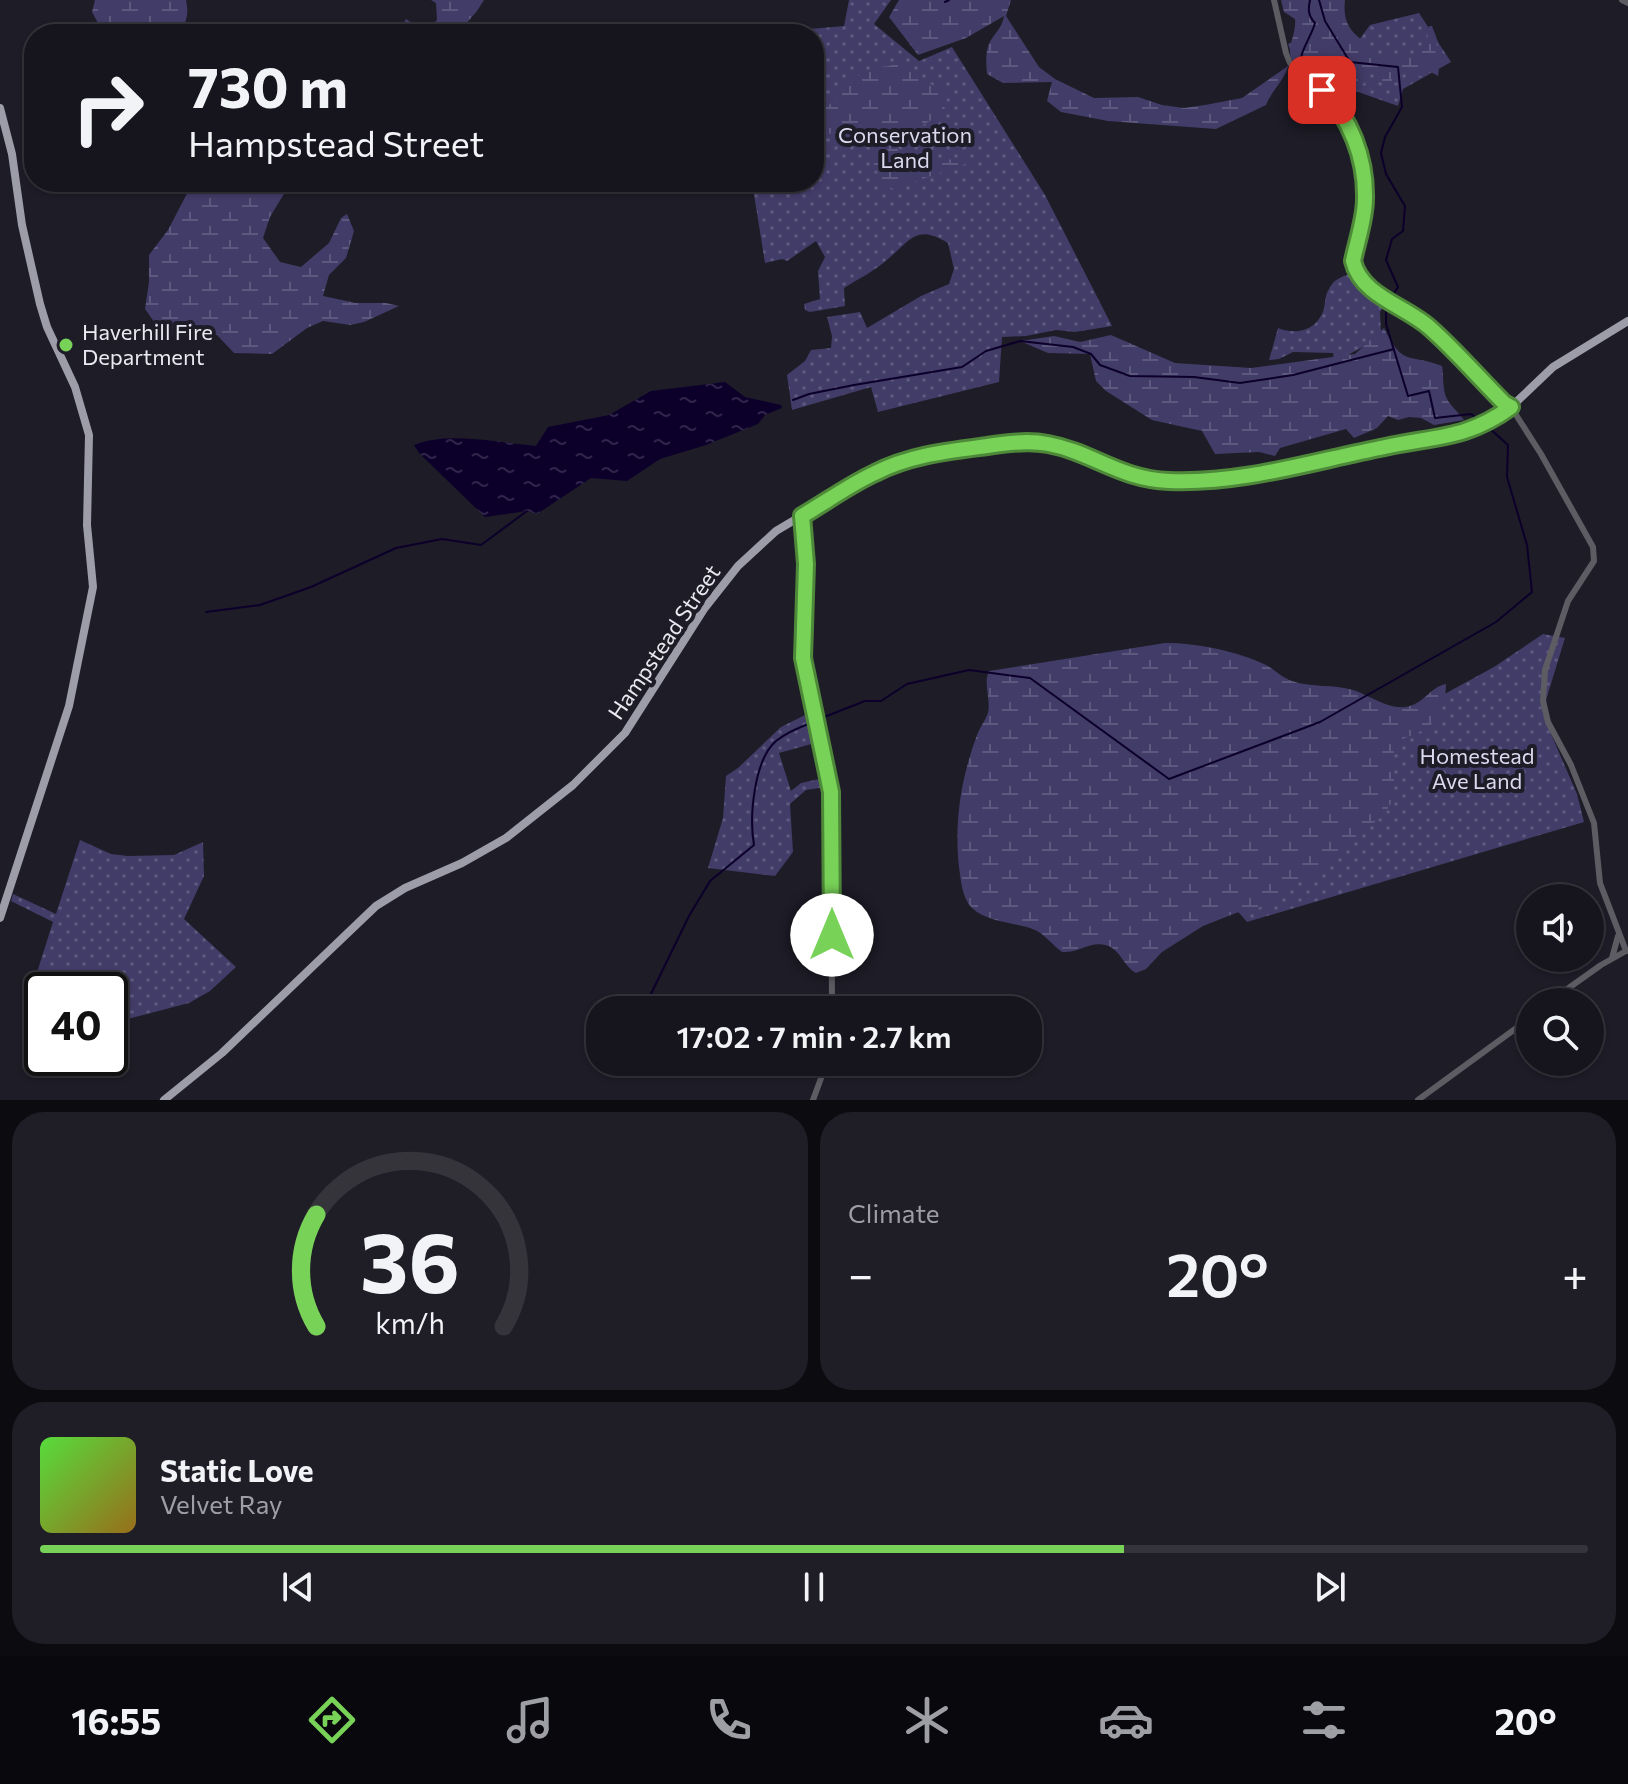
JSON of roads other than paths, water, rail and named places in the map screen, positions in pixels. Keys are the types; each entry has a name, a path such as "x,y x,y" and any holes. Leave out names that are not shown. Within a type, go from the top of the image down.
{"main road":[{"path":"0,108 12,154 22,225 40,304 47,327 75,387 89,435 87,525 93,587 69,706 0,918"},
{"name":"Hampstead Street","path":"164,1100 222,1053 376,906 405,888 462,863 506,838 573,785 625,733 704,609 738,566 773,534 847,488 889,466 929,454 1021,442 1046,443 1151,480 1186,481 1285,470 1386,446 1455,436 1473,430 1511,407 1553,367 1628,321"}],"street":[{"path":"1274,0 1290,63 1342,111 1354,138 1365,200 1354,268 1380,295 1430,328 1511,407 1548,465 1595,553 1590,570 1566,606 1545,670 1543,693 1548,722 1571,765 1594,823 1599,877 1627,951 1569,988"},
{"path":"1622,0 1628,3"},
{"path":"802,516 806,556 803,658 831,792 832,996"},
{"path":"1612,958 1618,932"},
{"path":"1418,1100 1516,1028"},
{"path":"813,1100 822,1076"}],"water":[{"path":"725,382 745,397 781,405 782,408 765,415 758,424 660,459 627,481 591,478 537,514 527,511 485,517 414,445 458,438 536,446 548,427 609,415 651,391"}],"waterway":[{"path":"945,2 949,0"},
{"path":"1296,63 1301,59 1315,23 1309,12 1310,0"},
{"path":"1319,0 1325,21 1350,62 1398,67 1402,107 1385,137 1381,153 1386,174 1405,206 1403,231 1392,239 1386,260 1398,287 1391,298"},
{"path":"1386,304 1386,324 1408,396 1429,391 1435,418 1471,414 1480,421"},
{"path":"793,400 854,385 962,367 986,351 1020,341 1073,347 1091,354 1100,365 1130,376 1194,377 1240,383 1293,375 1394,349"},
{"path":"819,719 865,701 881,701 907,684 969,670 1030,678 1169,779 1320,722 1496,622 1532,592 1527,545 1507,477 1508,445 1488,427"},
{"path":"206,612 260,605 311,587 396,548 442,539 481,545 527,511"},
{"path":"650,996 689,916 710,881 754,845 752,820 755,790 769,750 784,735 811,723"}],"place":[{"name":"Haverhill Fire Department","path":"66,345"}],"park label":[{"name":"Conservation Land","path":"905,148"},
{"name":"Homestead Ave Land","path":"1477,768"}]}
